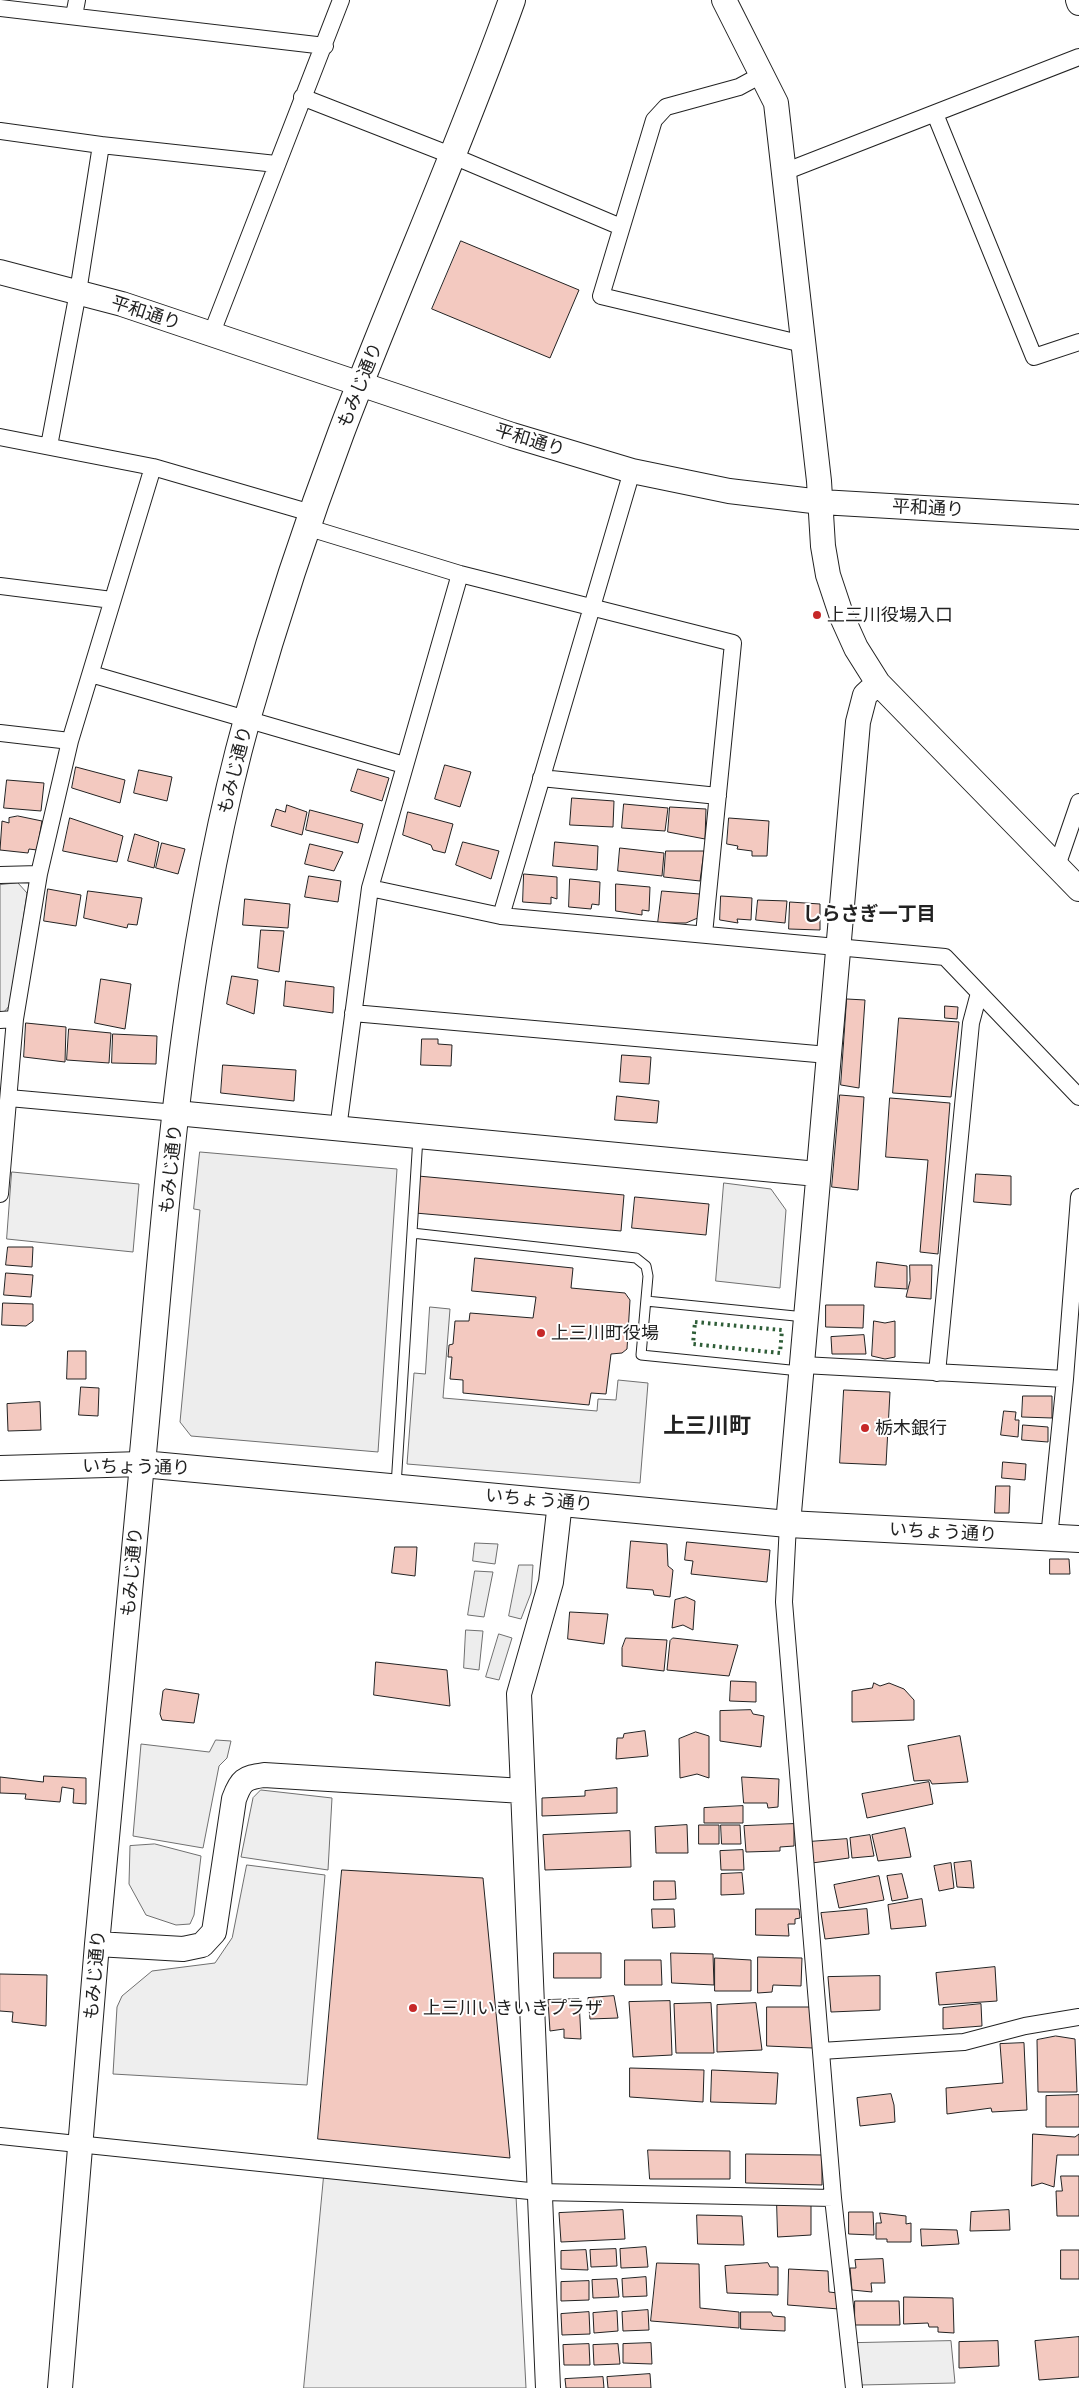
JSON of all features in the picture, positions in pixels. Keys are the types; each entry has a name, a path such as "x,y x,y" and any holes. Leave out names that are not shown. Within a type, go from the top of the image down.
{"main road":[{"name":"もみじ通り","path":"142,1464 188,1006 203,911 217,842 247,719 309,520 360,384 453,156 512,0"},
{"name":"いちょう通り","path":"142,1464 396,1486 788,1524 1079,1539"}],"street":[{"path":"74,16 77,0"},
{"path":"211,335 302,97 325,46 342,0"},
{"path":"724,0 776,103 821,502 823,546 835,598 856,648 878,683 1079,889"},
{"path":"0,8 325,46"},
{"path":"784,172 1079,58"},
{"path":"763,74 739,87 666,107 654,120 602,296 803,344"},
{"path":"302,97 453,156 621,227"},
{"path":"935,114 1034,357 1079,342"},
{"path":"0,131 101,146 276,164"},
{"path":"48,446 78,292 101,146"},
{"name":"平和通り","path":"0,272 122,304 512,435 632,472 729,491 821,502 1079,517"},
{"path":"0,437 153,467 460,574 733,643 704,934"},
{"path":"0,1194 9,1098 8,1020 70,741 153,467"},
{"path":"501,916 632,472"},
{"path":"338,1129 370,888 460,574"},
{"path":"0,586 112,600"},
{"path":"91,674 404,765"},
{"path":"854,2388 833,2198 784,1602 788,1524 858,722 865,695 878,683"},
{"path":"0,733 70,741"},
{"path":"541,778 718,796"},
{"path":"1057,866 1079,802"},
{"path":"0,874 39,874"},
{"path":"370,888 501,916 945,957 1079,1097"},
{"path":"938,1372 971,1023 979,992"},
{"path":"353,1013 828,1054"},
{"path":"9,1098 818,1174"},
{"path":"1049,1538 1076,1277 1079,1197"},
{"path":"802,1368 938,1372 1065,1379"},
{"name":"いちょう通り","path":"0,1468 142,1464"},
{"name":"もみじ通り","path":"60,2388 97,1944 142,1464"},
{"path":"548,2388 519,1694 551,1582 560,1502"},
{"path":"97,1944 183,1950 202,1944 214,1932 234,1799 239,1786 247,1778 264,1775 523,1791"},
{"path":"821,2051 964,2042 990,2037 1026,2026 1079,2017"},
{"path":"0,2136 539,2192 833,2198"}],"lane":[{"path":"396,1486 418,1136"},
{"path":"412,1233 636,1258 646,1266 648,1276 641,1355 802,1368"},
{"path":"646,1301 806,1317"}],"shaded area":[{"path":"18,883 27,893 11,1004 3,1013 0,1013 0,885"},
{"path":"200,1152 397,1169 378,1452 191,1436 180,1422 200,1210 194,1209"},
{"path":"12,1172 139,1184 133,1252 7,1239"},
{"path":"724,1183 771,1189 786,1210 780,1288 716,1281"},
{"path":"430,1307 450,1309 443,1398 597,1411 598,1399 616,1400 618,1380 648,1383 640,1483 407,1464 414,1373 425,1374"},
{"path":"475,1543 498,1544 495,1564 473,1561"},
{"path":"519,1565 533,1565 531,1593 521,1619 509,1616"},
{"path":"475,1571 493,1572 484,1617 468,1615"},
{"path":"466,1630 483,1631 479,1670 464,1668"},
{"path":"499,1634 512,1638 499,1680 486,1677"},
{"path":"216,1740 231,1741 227,1758 219,1766 203,1848 133,1836 141,1744 209,1752"},
{"path":"261,1790 332,1798 328,1870 241,1857 253,1798"},
{"path":"155,1844 201,1856 194,1915 190,1924 176,1925 146,1915 129,1884 130,1846"},
{"path":"247,1865 325,1875 307,2085 113,2074 117,2007 122,1996 152,1971 215,1963 232,1938"},
{"path":"324,2176 516,2196 526,2388 304,2388"},
{"path":"951,2341 955,2383 860,2385 857,2343"}],"building":[{"path":"461,241 579,290 550,358 432,309"},
{"path":"445,765 471,772 460,807 435,799"},
{"path":"76,767 125,780 120,803 72,788"},
{"path":"358,769 389,778 382,801 351,791"},
{"path":"139,770 172,777 167,801 134,793"},
{"path":"7,780 44,783 41,811 4,808"},
{"path":"572,798 614,801 613,827 570,825"},
{"path":"624,804 668,808 665,831 622,828"},
{"path":"287,805 307,812 302,835 271,826 276,809 285,812"},
{"path":"670,807 706,809 705,839 668,832"},
{"path":"310,810 363,824 358,843 306,830"},
{"path":"408,812 453,824 445,853 433,850 431,845 403,835"},
{"path":"18,816 42,821 37,850 29,849 28,853 0,850 2,821 9,823 9,818"},
{"path":"70,818 123,836 117,862 63,851"},
{"path":"729,818 769,821 767,856 752,856 752,851 737,849 738,846 727,844"},
{"path":"135,834 159,842 154,868 128,861"},
{"path":"463,842 499,851 491,879 456,865"},
{"path":"555,842 598,846 597,870 553,866"},
{"path":"162,843 185,849 178,874 156,868"},
{"path":"310,844 343,852 334,871 305,864"},
{"path":"620,848 664,853 662,876 618,871"},
{"path":"666,851 704,851 700,881 664,877"},
{"path":"524,874 557,877 557,899 551,897 551,904 523,902"},
{"path":"309,876 341,881 338,902 305,897"},
{"path":"570,879 600,882 599,905 592,904 591,909 569,907"},
{"path":"616,884 650,887 649,911 642,910 642,915 616,911"},
{"path":"48,889 81,895 76,926 44,921"},
{"path":"88,891 142,898 137,925 128,924 127,928 84,918"},
{"path":"662,891 700,894 700,917 686,923 658,923"},
{"path":"721,896 752,898 751,920 737,919 738,923 720,920"},
{"path":"245,899 290,904 288,928 243,925"},
{"path":"758,900 787,901 785,923 756,920"},
{"path":"790,902 820,904 820,930 789,929"},
{"path":"261,930 284,931 279,972 258,968"},
{"path":"232,976 258,980 254,1014 227,1004"},
{"path":"101,979 131,984 125,1029 95,1023"},
{"path":"286,981 334,987 333,1013 284,1006"},
{"path":"847,999 865,1000 859,1088 841,1085"},
{"path":"945,1006 958,1007 957,1019 945,1018"},
{"path":"899,1018 959,1022 951,1097 893,1093"},
{"path":"26,1023 66,1027 65,1062 24,1057"},
{"path":"69,1029 111,1033 109,1063 67,1060"},
{"path":"113,1034 157,1036 156,1064 112,1063"},
{"path":"422,1039 438,1039 438,1044 452,1045 451,1066 421,1065"},
{"path":"622,1055 651,1057 649,1084 620,1082"},
{"path":"223,1065 296,1070 294,1101 221,1093"},
{"path":"840,1095 864,1097 858,1190 832,1187"},
{"path":"617,1096 659,1101 657,1123 615,1120"},
{"path":"890,1098 950,1103 938,1254 920,1252 928,1160 886,1157"},
{"path":"976,1174 1011,1176 1011,1205 974,1202"},
{"path":"418,1176 624,1195 621,1231 415,1213"},
{"path":"635,1197 709,1204 706,1235 632,1228"},
{"path":"8,1247 33,1247 32,1267 6,1265"},
{"name":"上三川町役場","path":"475,1258 573,1268 571,1288 625,1293 630,1300 627,1349 622,1353 611,1354 606,1394 591,1393 589,1405 463,1393 463,1380 450,1379 452,1357 448,1357 449,1345 453,1344 455,1321 469,1321 470,1313 533,1318 536,1297 472,1291"},
{"path":"877,1262 907,1266 907,1289 875,1287"},
{"path":"910,1265 932,1265 931,1299 906,1297 910,1281"},
{"path":"6,1273 33,1275 31,1297 4,1295"},
{"path":"3,1303 33,1304 33,1321 26,1326 2,1325"},
{"path":"826,1305 864,1305 863,1328 826,1327"},
{"path":"874,1321 885,1323 895,1321 895,1357 885,1359 872,1356"},
{"path":"864,1335 866,1354 832,1354 831,1337"},
{"path":"68,1351 86,1351 86,1379 67,1379"},
{"path":"81,1387 99,1388 98,1416 79,1415"},
{"name":"栃木銀行","path":"844,1390 890,1392 886,1465 840,1463"},
{"path":"1023,1396 1052,1396 1052,1418 1022,1417"},
{"path":"40,1402 41,1430 8,1431 7,1404"},
{"path":"1004,1411 1016,1412 1015,1420 1019,1420 1018,1437 1001,1435"},
{"path":"1023,1425 1048,1427 1048,1442 1022,1440"},
{"path":"1003,1462 1026,1464 1025,1480 1002,1478"},
{"path":"996,1486 1010,1486 1009,1513 995,1513"},
{"path":"631,1541 667,1544 668,1566 673,1570 670,1597 654,1595 653,1590 627,1588"},
{"path":"687,1542 770,1550 767,1582 691,1574 693,1561 685,1560"},
{"path":"395,1547 417,1547 415,1576 392,1573"},
{"path":"1050,1559 1069,1559 1070,1574 1050,1574"},
{"path":"686,1597 695,1601 693,1630 683,1625 672,1628 675,1600"},
{"path":"570,1612 608,1614 604,1644 568,1639"},
{"path":"626,1638 667,1640 664,1671 622,1666 622,1648"},
{"path":"673,1638 738,1645 729,1676 667,1670 670,1641"},
{"path":"376,1662 447,1670 450,1706 374,1695"},
{"path":"731,1681 756,1682 756,1702 730,1701"},
{"path":"874,1683 880,1686 889,1683 904,1689 914,1700 914,1720 852,1722 852,1691 872,1688"},
{"path":"166,1689 199,1694 194,1723 162,1720 160,1714 163,1691"},
{"path":"751,1710 753,1714 764,1716 761,1747 720,1741 720,1711"},
{"path":"645,1731 648,1756 616,1759 617,1738 623,1738 624,1734"},
{"path":"696,1732 709,1736 709,1778 697,1774 680,1778 679,1739"},
{"path":"960,1736 968,1782 932,1784 930,1780 914,1781 908,1746"},
{"path":"44,1776 86,1778 86,1804 73,1803 74,1789 62,1787 60,1802 25,1799 26,1794 0,1793 0,1777 43,1782"},
{"path":"742,1777 779,1779 778,1807 768,1808 767,1803 744,1803"},
{"path":"929,1782 933,1804 867,1818 862,1794"},
{"path":"617,1788 617,1813 542,1816 542,1798 585,1796 585,1791"},
{"path":"743,1806 743,1823 704,1823 704,1808"},
{"path":"794,1824 794,1846 780,1847 780,1851 746,1852 744,1826"},
{"path":"687,1825 688,1853 656,1853 655,1827"},
{"path":"699,1825 719,1825 719,1844 699,1844"},
{"path":"721,1825 740,1825 741,1844 722,1844"},
{"path":"905,1828 911,1857 878,1861 872,1835"},
{"path":"630,1831 631,1867 545,1870 543,1835"},
{"path":"870,1835 874,1856 852,1858 850,1838"},
{"path":"847,1839 849,1858 812,1863 808,1842"},
{"path":"743,1850 744,1870 721,1870 720,1851"},
{"path":"971,1861 974,1888 957,1887 954,1863"},
{"path":"951,1863 954,1888 939,1891 934,1866"},
{"name":"上三川いきいきプラザ","path":"342,1870 483,1878 510,2158 318,2139"},
{"path":"742,1873 744,1894 721,1895 721,1874"},
{"path":"902,1874 908,1898 892,1901 887,1876"},
{"path":"879,1876 884,1900 839,1908 834,1885"},
{"path":"654,1881 675,1881 676,1899 654,1900"},
{"path":"922,1899 926,1926 891,1929 888,1905"},
{"path":"652,1909 674,1909 675,1927 653,1928"},
{"path":"756,1909 799,1909 800,1918 795,1919 795,1924 788,1924 789,1936 756,1935"},
{"path":"867,1909 869,1934 825,1939 821,1913"},
{"path":"554,1953 601,1953 601,1978 554,1978"},
{"path":"671,1953 713,1954 714,1985 672,1983"},
{"path":"758,1957 802,1958 801,1986 773,1985 772,1992 758,1993"},
{"path":"715,1958 751,1960 751,1991 715,1991"},
{"path":"625,1960 661,1960 662,1985 625,1985"},
{"path":"995,1967 997,2001 939,2005 936,1973"},
{"path":"0,1974 47,1975 46,2026 12,2022 13,2012 0,2011"},
{"path":"880,1976 880,2010 831,2012 828,1977"},
{"path":"614,1996 618,2018 590,2019 588,1998"},
{"path":"579,1999 581,2039 564,2038 564,2029 550,2031 548,2000"},
{"path":"670,2001 672,2055 633,2057 629,2002"},
{"path":"711,2003 714,2053 676,2053 674,2004"},
{"path":"756,2003 762,2050 717,2052 717,2005"},
{"path":"981,2004 982,2026 943,2029 943,2008"},
{"path":"767,2007 812,2007 813,2048 767,2046"},
{"path":"1056,2036 1075,2039 1077,2092 1038,2092 1037,2040"},
{"path":"1024,2043 1027,2110 992,2112 991,2108 947,2114 946,2088 1003,2083 1000,2044"},
{"path":"630,2068 704,2070 703,2102 630,2097"},
{"path":"712,2070 778,2073 776,2104 711,2102"},
{"path":"891,2094 895,2122 860,2126 857,2098"},
{"path":"1079,2095 1079,2127 1046,2127 1046,2096"},
{"path":"1033,2134 1075,2137 1079,2134 1079,2155 1057,2155 1054,2187 1042,2183 1032,2186"},
{"path":"648,2150 730,2151 730,2179 650,2179"},
{"path":"746,2154 822,2155 822,2185 746,2183"},
{"path":"1061,2176 1079,2176 1079,2216 1057,2216 1056,2191 1062,2191"},
{"path":"777,2203 811,2204 811,2235 778,2237"},
{"path":"623,2210 625,2239 561,2242 559,2213"},
{"path":"1009,2210 1010,2230 970,2231 971,2212"},
{"path":"849,2212 873,2212 874,2235 849,2234"},
{"path":"880,2213 906,2216 906,2224 911,2223 911,2242 887,2242 887,2239 876,2239 876,2223 881,2223"},
{"path":"697,2215 742,2216 744,2245 698,2244"},
{"path":"921,2229 957,2230 959,2244 922,2246"},
{"path":"646,2247 648,2267 621,2268 620,2249"},
{"path":"616,2249 617,2266 591,2267 590,2250"},
{"path":"586,2250 588,2270 561,2269 561,2251"},
{"path":"1061,2250 1079,2250 1079,2279 1061,2279"},
{"path":"883,2259 885,2283 871,2283 872,2292 852,2290 850,2268 856,2268 855,2260"},
{"path":"657,2263 699,2264 700,2308 739,2312 739,2328 651,2321"},
{"path":"768,2263 770,2267 778,2267 778,2295 727,2293 725,2266"},
{"path":"789,2269 828,2271 829,2292 838,2293 839,2309 788,2305"},
{"path":"646,2277 647,2296 623,2297 622,2279"},
{"path":"617,2279 619,2297 593,2298 592,2280"},
{"path":"589,2281 589,2300 561,2301 561,2282"},
{"path":"904,2297 953,2298 954,2333 938,2332 938,2327 929,2327 928,2323 904,2324"},
{"path":"855,2301 899,2301 900,2325 855,2325"},
{"path":"648,2310 649,2330 623,2331 622,2312"},
{"path":"617,2311 618,2331 594,2333 593,2313"},
{"path":"589,2312 590,2334 562,2335 561,2314"},
{"path":"741,2312 771,2312 773,2316 785,2317 785,2331 741,2329"},
{"path":"1079,2337 1079,2377 1039,2380 1035,2341"},
{"path":"998,2341 999,2366 959,2368 959,2342"},
{"path":"651,2343 652,2364 623,2363 623,2344"},
{"path":"589,2344 590,2365 564,2365 563,2345"},
{"path":"618,2344 620,2364 594,2365 593,2345"},
{"path":"650,2374 651,2388 608,2388 607,2377"},
{"path":"603,2377 604,2388 566,2388 565,2379"}],"hedge":[{"path":"695,1322 782,1330 780,1353 693,1344 695,1322"}],"place":[{"name":"上三川役場入口","path":"817,615"},
{"name":"上三川町役場","path":"541,1333"},
{"name":"栃木銀行","path":"865,1428"},
{"name":"上三川いきいきプラザ","path":"413,2008"}],"district":[{"name":"しらさぎ一丁目","path":"869,914"},
{"name":"上三川町","path":"707,1426"}]}
